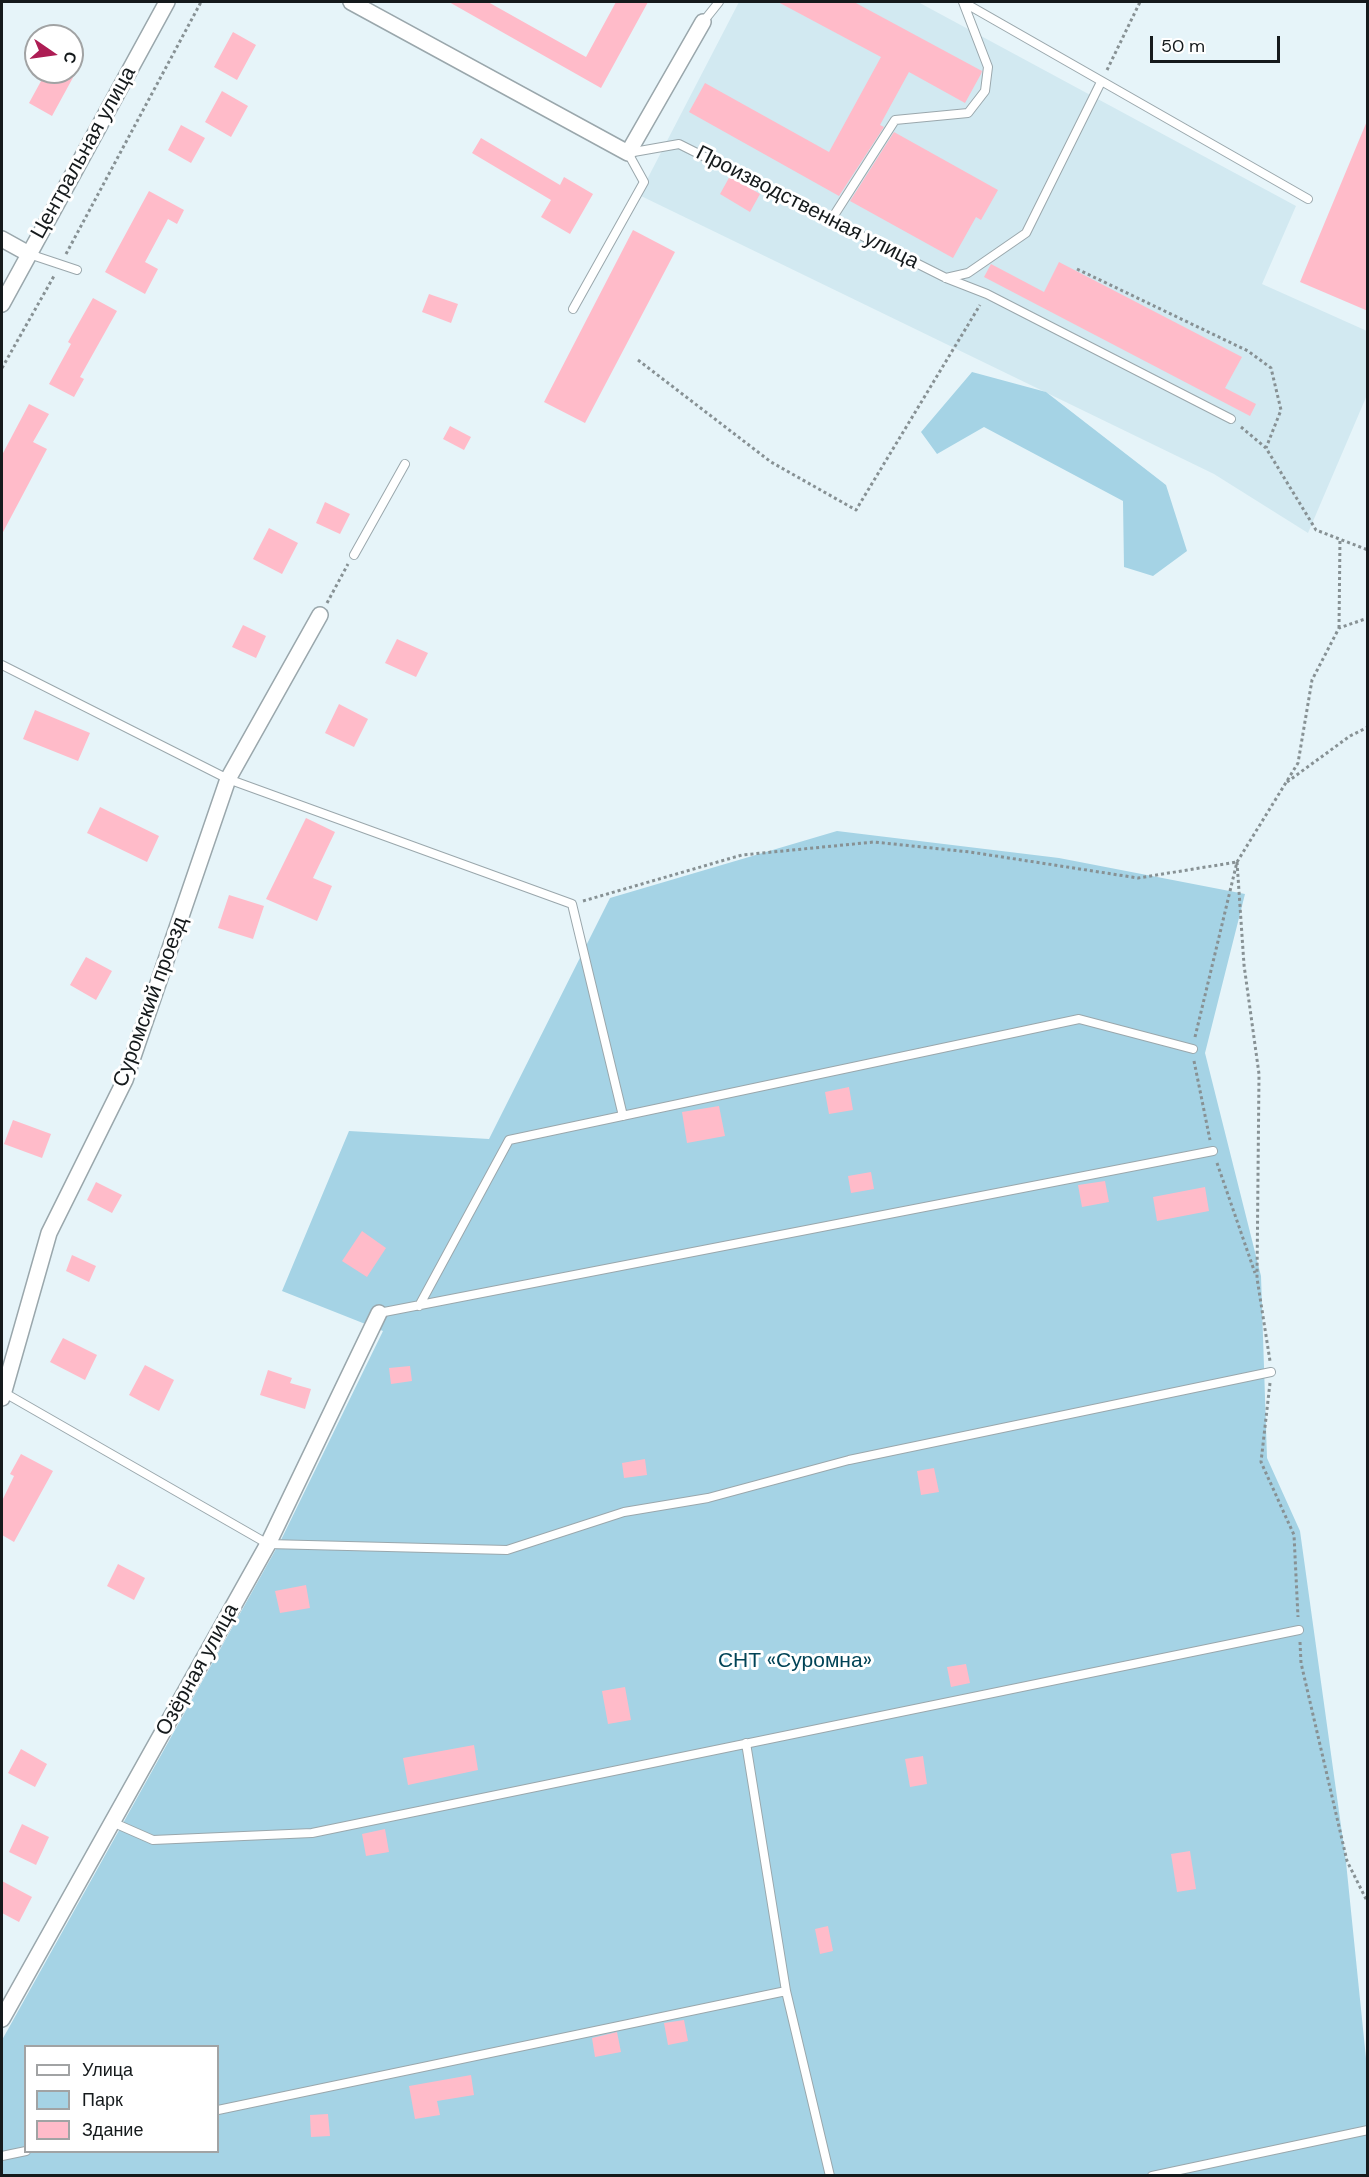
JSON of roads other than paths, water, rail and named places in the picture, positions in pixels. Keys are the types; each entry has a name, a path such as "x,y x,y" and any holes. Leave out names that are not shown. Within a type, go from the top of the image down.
{"street":[{"name":"Центральная улица","path":"2,304 167,2"},
{"path":"351,2 628,153 703,22"},
{"path":"2,239 29,254"},
{"name":"Суромский проезд","path":"2,1395 50,1233 125,1080 228,779 320,615"},
{"name":"Озёрная улица","path":"2,2019 268,1544 379,1314"}],"lane":[{"path":"703,22 719,2"},
{"path":"963,2 1308,199"},
{"path":"831,220 895,120 968,113 985,91 988,67 963,2"},
{"path":"946,278 968,273 1026,233 1055,180 1101,82"},
{"name":"Производственная улица","path":"628,153 679,144 946,278 987,294 1232,419"},
{"path":"573,309 644,182 628,153"},
{"path":"29,254 77,270"},
{"path":"354,555 405,464"},
{"path":"2,665 228,779 572,904 622,1116"},
{"path":"419,1306 509,1140 1079,1019 1192,1049"},
{"path":"379,1314 1213,1150"},
{"path":"2,1395 268,1544 507,1550 624,1512 708,1498 849,1460 1271,1372"},
{"path":"112,1822 153,1840 312,1833 1299,1630"},
{"path":"746,1743 786,1991 830,2175"},
{"path":"219,2110 786,1991"},
{"path":"1152,2175 1368,2130"},
{"path":"2,2156 24,2151"}],"park label":[{"name":"СНТ «Суромна»","path":"795,1661"}]}
